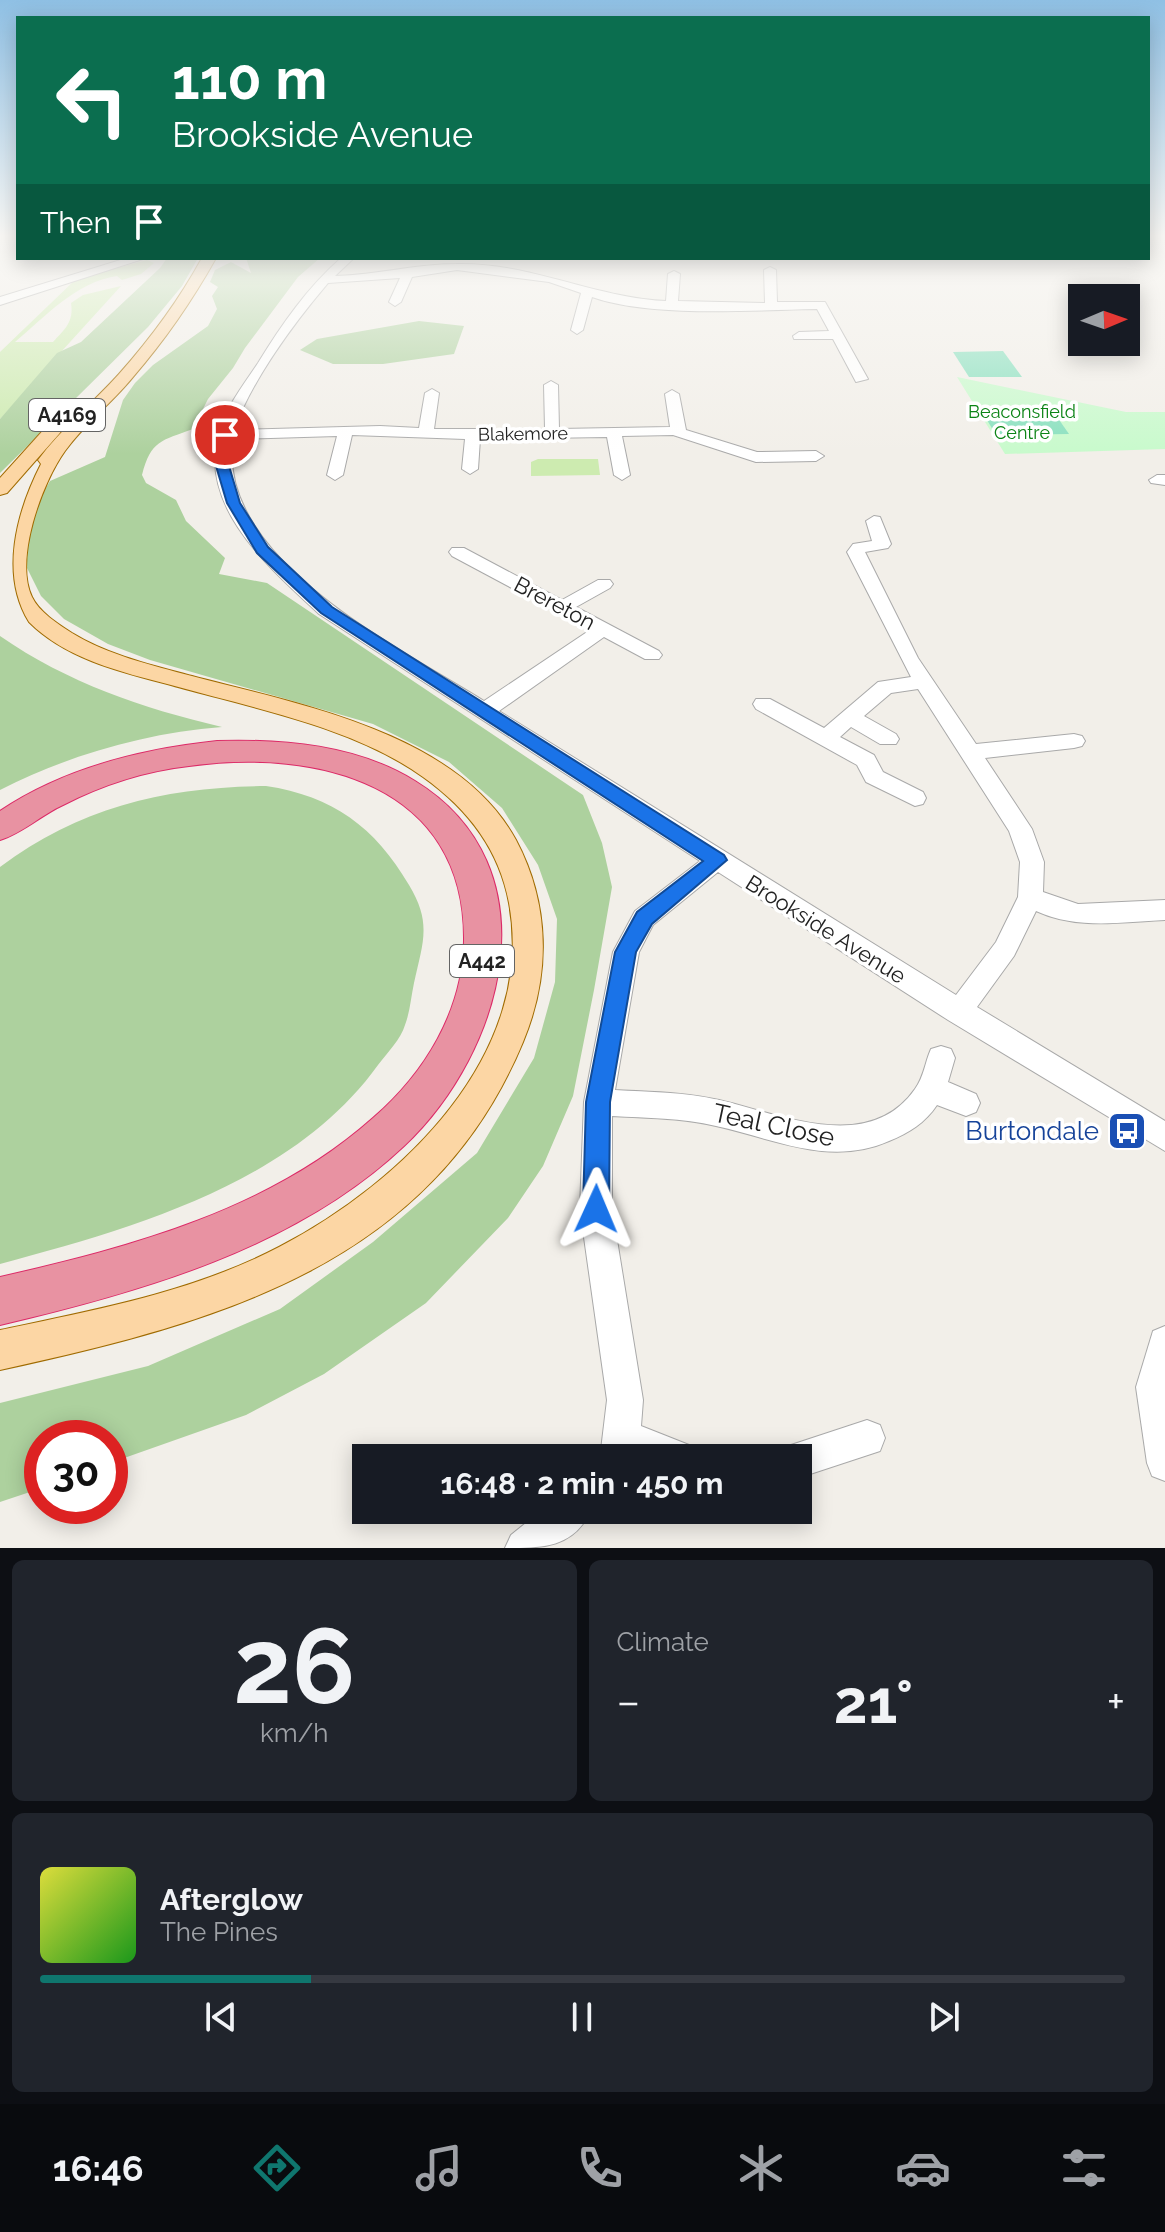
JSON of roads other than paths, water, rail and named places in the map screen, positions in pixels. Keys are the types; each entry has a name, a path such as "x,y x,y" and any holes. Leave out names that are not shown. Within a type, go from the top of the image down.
{"highway":[{"name":"A442","path":"0,828 64,792 112,771 178,754 258,749 328,757 381,776 426,804 459,841 480,895 483,950 473,1009 438,1074 389,1132 330,1177 248,1225 126,1267 0,1301"}],"main road":[{"name":"A4169","path":"6,511 57,448 125,377 178,309"},
{"name":"A4169","path":"0,489 21,462 107,376 143,352"},
{"path":"0,1350 119,1324 221,1293 296,1258 361,1218 418,1170 467,1116 501,1058 523,997 530,935 519,881 505,846 481,812 453,783 414,758 371,737 318,719 103,659 40,621 12,586 5,565 5,546 10,527 48,469 57,448"}],"street":[{"name":"Brookside Avenue","path":"301,309 242,396 225,435 223,466 229,490 262,550 326,610 958,1012 1165,1137"},
{"path":"577,330 583,309"},
{"path":"823,309 861,379"},
{"path":"799,336 837,335"},
{"path":"551,385 552,433"},
{"path":"426,433 432,393"},
{"path":"672,394 679,433"},
{"name":"Blakemore","path":"225,435 293,425 346,431 473,434 679,433 756,457 816,456"},
{"path":"335,475 346,431"},
{"path":"614,432 622,475"},
{"path":"470,469 473,434"},
{"path":"874,521 882,544 859,548 856,552 884,614 924,682 1020,829 1032,862 1030,897 1005,949 958,1012"},
{"name":"Brereton","path":"458,552 652,655"},
{"path":"562,607 604,584"},
{"path":"484,711 603,629"},
{"path":"825,738 885,687 924,682"},
{"path":"763,704 866,760 874,777 915,798"},
{"path":"849,717 888,739"},
{"path":"972,752 1074,741"},
{"path":"620,1444 625,1400 596,1209 598,1102 626,952 644,918 717,860"},
{"path":"1030,897 1060,911 1078,914 1165,910"},
{"path":"941,1058 934,1090 966,1103"},
{"name":"Teal Close","path":"598,1102 711,1111 786,1133 843,1141 875,1135 906,1117 934,1090"},
{"path":"1165,1343 1153,1387 1165,1463"},
{"path":"812,1456 867,1438"},
{"path":"524,1548 554,1524"}],"place":[{"name":"Burtondale","path":"1127,1131"}],"park label":[{"name":"Beaconsfield Centre","path":"1022,422"}]}
